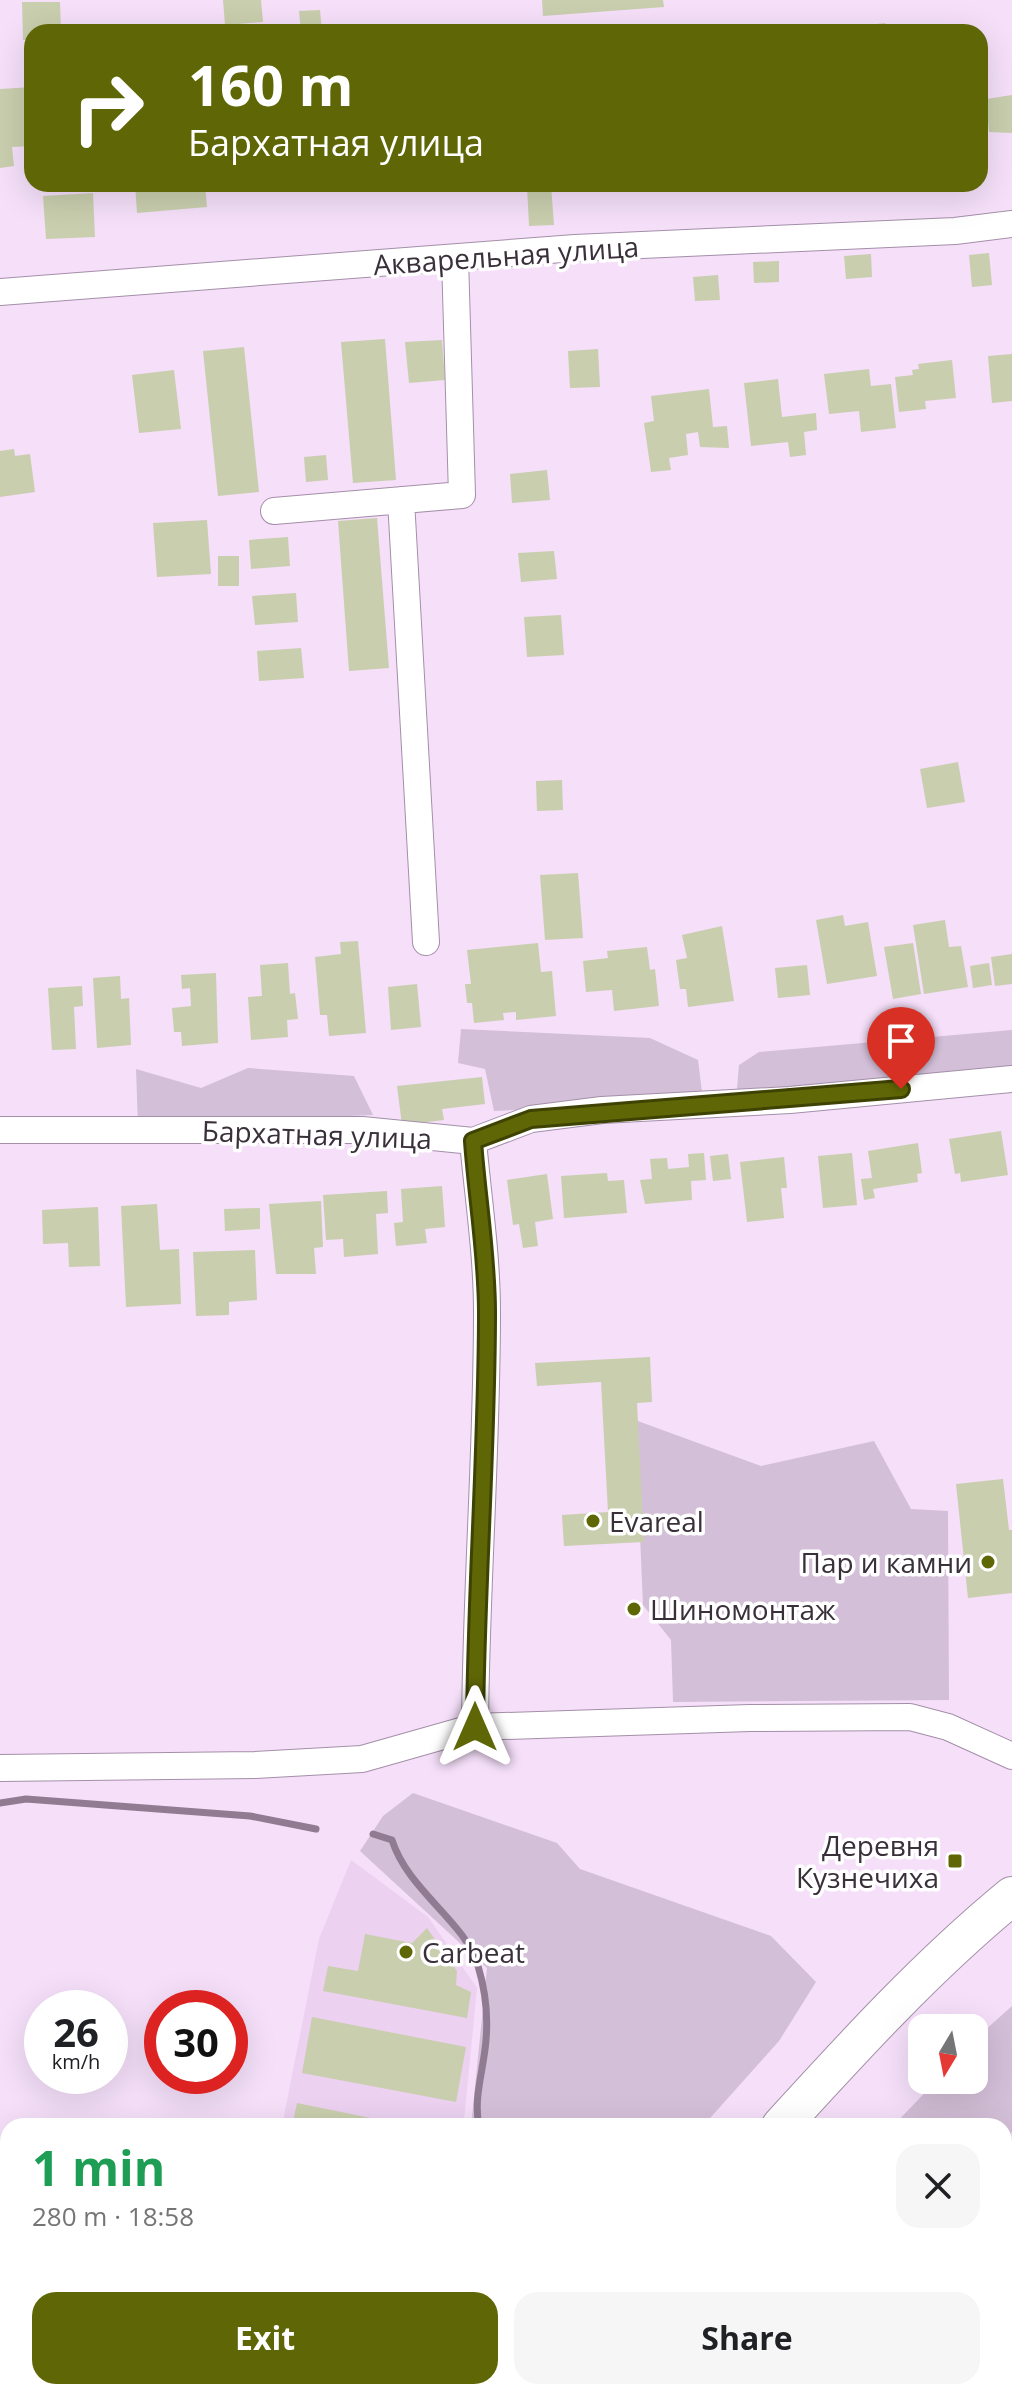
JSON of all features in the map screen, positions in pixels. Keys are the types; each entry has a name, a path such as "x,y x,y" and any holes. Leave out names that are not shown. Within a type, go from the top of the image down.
{"main road":[{"path":"789,2118 940,1960 1012,1896"}],"street":[{"name":"Акварельная улица","path":"0,292 590,247 955,231 1012,224"},
{"path":"274,511 462,495 455,258"},
{"path":"401,500 426,942"},
{"name":"Бархатная улица","path":"0,1130 362,1130 473,1141 531,1119 587,1112 790,1100 1012,1079"},
{"path":"473,1141 487,1308 485,1459 474,1627 475,1727"},
{"path":"0,1768 255,1765 362,1759 475,1727 910,1717 948,1727 1012,1756"}],"shaded area":[{"path":"461,1029 650,1038 698,1060 703,1100 494,1111 485,1069 458,1063"},
{"path":"1012,1030 1012,1073 907,1084 737,1089 739,1065 759,1052"},
{"path":"248,1068 354,1076 373,1115 138,1125 136,1069 201,1088"},
{"path":"635,1420 761,1466 874,1441 911,1509 948,1511 949,1700 673,1702 671,1640 643,1605"},
{"path":"413,1793 557,1843 580,1869 771,1936 816,1982 779,2041 710,2118 473,2118 487,1968 360,1851 383,1816"},
{"path":"351,1860 428,1917 477,1988 464,2118 284,2118 319,1939"},
{"path":"1012,2006 1012,2118 901,2118 924,2094 988,2094 988,2027"}],"building":[{"path":"223,0 261,0 263,22 225,24"},
{"path":"542,0 663,0 664,7 543,16"},
{"path":"22,2 60,2 61,24 24,24 23,40"},
{"path":"320,10 321,24 300,24 299,11"},
{"path":"24,88 24,146 12,147 14,166 0,168 0,89"},
{"path":"1012,95 1012,133 989,132 988,99"},
{"path":"136,192 206,192 207,207 137,213"},
{"path":"527,192 552,192 554,225 529,226"},
{"path":"93,193 95,237 46,239 43,196"},
{"path":"989,253 992,285 972,287 969,255"},
{"path":"871,254 872,277 846,279 844,256"},
{"path":"779,261 779,282 754,283 753,262"},
{"path":"718,275 720,300 695,301 693,277"},
{"path":"385,339 396,480 353,483 341,342"},
{"path":"442,340 445,380 409,383 405,342"},
{"path":"244,347 259,492 218,496 203,351"},
{"path":"598,349 600,387 570,388 568,351"},
{"path":"1012,354 1012,401 992,403 988,356"},
{"path":"952,360 956,398 925,401 926,409 899,412 895,377 913,375 912,370 919,369 918,364"},
{"path":"869,369 871,386 891,384 896,428 861,432 859,411 829,414 824,374"},
{"path":"174,370 181,429 139,433 132,375"},
{"path":"778,379 782,417 816,413 817,430 804,432 806,455 790,457 788,442 751,446 744,383"},
{"path":"709,389 713,427 727,426 729,448 700,447 698,432 686,434 688,455 669,458 671,470 651,472 644,423 654,421 651,396"},
{"path":"14,449 15,456 30,454 35,492 0,497 0,451"},
{"path":"326,455 328,480 306,482 304,457"},
{"path":"547,470 550,500 512,503 510,474"},
{"path":"377,518 389,668 349,671 338,521"},
{"path":"207,520 211,574 157,577 153,523"},
{"path":"288,537 290,566 251,569 249,540"},
{"path":"554,551 557,579 521,582 518,553"},
{"path":"218,556 239,556 239,586 218,586"},
{"path":"296,593 298,622 255,625 252,596"},
{"path":"561,615 564,655 527,657 524,617"},
{"path":"301,648 304,678 259,681 257,651"},
{"path":"958,762 965,802 927,808 920,769"},
{"path":"562,780 563,810 537,811 536,781"},
{"path":"578,873 583,938 545,940 540,875"},
{"path":"843,915 845,926 868,922 877,976 827,984 816,920"},
{"path":"945,920 949,947 961,946 968,987 924,994 913,925"},
{"path":"722,926 734,1001 688,1007 686,989 680,989 676,960 687,958 682,935"},
{"path":"358,941 366,1033 329,1036 327,1015 320,1015 315,957 341,954 340,942"},
{"path":"538,943 541,972 552,971 556,1016 516,1020 516,1012 503,1013 504,1020 474,1023 472,1003 467,1003 465,984 471,984 467,950"},
{"path":"913,943 921,994 893,999 884,947"},
{"path":"647,947 650,970 655,969 659,1006 614,1011 612,990 586,992 583,961 608,958 607,951"},
{"path":"1012,954 1012,984 995,986 991,957"},
{"path":"288,963 290,994 295,993 298,1019 287,1020 288,1037 251,1040 248,997 262,996 260,965"},
{"path":"989,963 992,985 973,988 970,966"},
{"path":"807,965 810,995 778,998 775,968"},
{"path":"216,973 218,1043 182,1046 181,1032 174,1032 172,1008 191,1006 190,988 182,989 181,975"},
{"path":"120,976 121,999 129,998 131,1045 97,1048 93,978"},
{"path":"417,984 421,1027 391,1030 388,987"},
{"path":"82,986 83,1006 74,1007 76,1049 52,1050 48,988"},
{"path":"482,1077 485,1104 442,1109 444,1120 402,1125 397,1086"},
{"path":"1001,1131 1008,1175 961,1182 960,1173 955,1174 949,1139"},
{"path":"918,1143 922,1173 917,1174 918,1182 873,1189 875,1198 864,1200 861,1179 872,1178 868,1151"},
{"path":"704,1153 706,1180 691,1181 692,1200 645,1204 640,1180 652,1179 650,1159 667,1158 668,1169 689,1167 688,1154"},
{"path":"852,1153 857,1205 823,1208 818,1156"},
{"path":"728,1154 731,1179 713,1181 710,1156"},
{"path":"784,1157 787,1188 781,1188 784,1218 747,1222 740,1162"},
{"path":"607,1173 608,1181 624,1180 627,1213 564,1218 561,1176"},
{"path":"547,1174 553,1219 535,1222 538,1246 523,1248 519,1224 513,1225 507,1180"},
{"path":"442,1186 445,1227 425,1229 427,1243 396,1246 394,1223 403,1222 401,1189"},
{"path":"387,1191 388,1213 376,1214 378,1254 344,1257 343,1239 326,1240 323,1195"},
{"path":"321,1201 323,1247 314,1248 316,1274 276,1274 269,1204"},
{"path":"157,1204 160,1250 179,1249 181,1304 126,1307 121,1206"},
{"path":"98,1207 100,1266 69,1267 68,1243 43,1244 42,1210"},
{"path":"260,1208 260,1229 225,1231 224,1209"},
{"path":"255,1250 257,1300 229,1302 229,1315 196,1316 193,1252"},
{"path":"650,1357 652,1402 637,1403 644,1542 564,1546 562,1515 608,1512 601,1382 537,1386 535,1363"},
{"name":"Пар и камни","path":"1003,1479 1009,1530 1012,1530 1012,1593 968,1598 956,1484"},
{"path":"427,1928 457,1971 456,1985 471,1992 467,2018 323,1991 328,1966 358,1971 365,1934 412,1943"},
{"path":"312,2017 466,2047 456,2102 302,2073"},
{"path":"297,2103 371,2118 294,2118"}],"waterway":[{"path":"0,1803 26,1799 250,1816 316,1829"},
{"path":"373,1834 392,1840 410,1875 462,1935 478,1966 487,2022 478,2118"}],"place":[{"name":"Evareal","path":"593,1521"},
{"name":"Пар и камни","path":"988,1562"},
{"name":"Шиномонтаж","path":"634,1609"},
{"name":"Деревня Кузнечиха","path":"955,1861"},
{"name":"Carbeat","path":"406,1952"}],"route":[{"path":"475,1727 474,1627 485,1459 487,1308 473,1141 531,1119 602,1110 765,1102 901,1089"}]}
